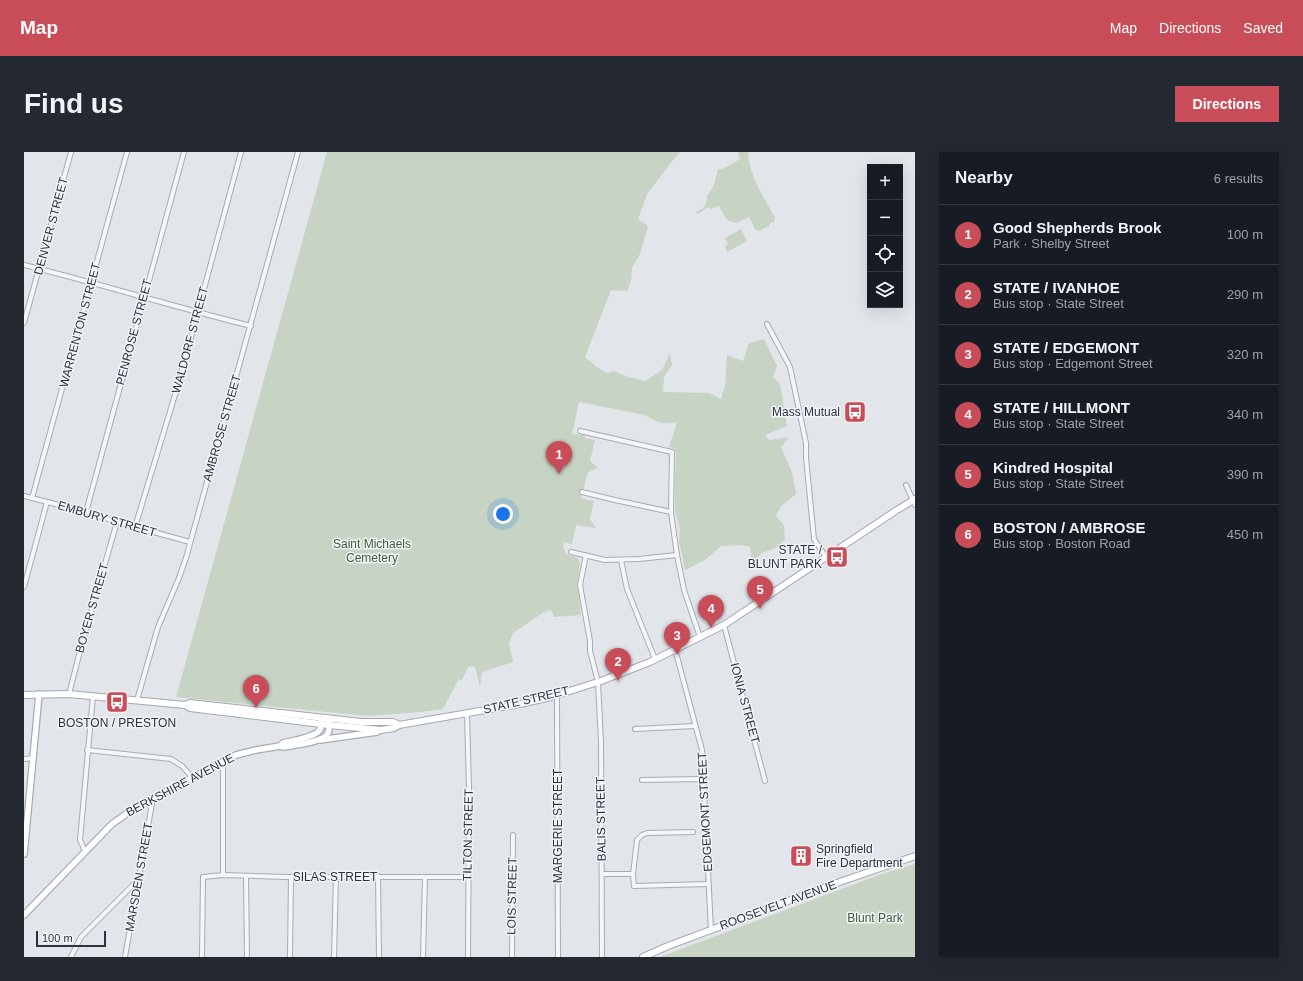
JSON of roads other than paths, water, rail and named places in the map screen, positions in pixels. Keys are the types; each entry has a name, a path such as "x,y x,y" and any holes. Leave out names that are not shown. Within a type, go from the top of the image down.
{"main road":[{"name":"STATE STREET","path":"324,720 329,725 381,730 394,728 399,725 557,696 598,682 655,659 724,625 914,501"},
{"path":"24,854 26,811 34,758 39,694"},
{"path":"24,695 69,694 185,705 190,703 324,720"},
{"name":"STATE STREET","path":"324,720 393,722 399,725"},
{"name":"BERKSHIRE AVENUE","path":"280,746 283,743 310,736 318,732 324,720"},
{"path":"316,741 328,734 329,725"},
{"name":"BERKSHIRE AVENUE","path":"24,915 112,824 125,814 222,761 243,753 377,732 381,730"},
{"name":"ROOSEVELT AVENUE","path":"643,957 661,948 828,886 915,856"}],"street":[{"name":"DENVER STREET","path":"24,323 71,152"},
{"name":"WARRENTON STREET","path":"32,498 127,152"},
{"name":"PENROSE STREET","path":"86,512 184,152"},
{"name":"WALDORF STREET","path":"135,527 160,448 241,152"},
{"name":"AMBROSE STREET","path":"137,700 158,627 182,570 298,152"},
{"path":"24,265 144,296 197,313 250,326"},
{"path":"767,324 790,366 806,443 806,458 814,539 826,557"},
{"path":"580,431 672,452 671,512 677,555 684,590 700,637"},
{"path":"906,485 914,501"},
{"path":"582,492 671,512"},
{"name":"EMBURY STREET","path":"24,496 190,542"},
{"path":"24,587 47,502"},
{"name":"BOYER STREET","path":"69,694 117,522"},
{"path":"571,552 605,560 677,555"},
{"name":"BALIS STREET","path":"586,556 580,585 590,641 590,651 598,682 601,742 602,957"},
{"path":"621,560 627,589 655,659"},
{"name":"IONIA STREET","path":"724,625 765,781"},
{"name":"EDGEMONT STREET","path":"674,650 702,750 711,930"},
{"path":"85,851 80,840 93,696"},
{"name":"MARGERIE STREET","path":"557,696 558,957"},
{"name":"TILTON STREET","path":"468,713 468,957"},
{"path":"635,729 695,726"},
{"path":"87,750 171,759 182,766 192,777"},
{"path":"24,759 34,758"},
{"path":"222,761 223,875"},
{"path":"642,780 704,779"},
{"name":"MARSDEN STREET","path":"125,957 153,798"},
{"path":"693,832 647,833 642,835 637,840 633,874 634,886 708,884"},
{"name":"LOIS STREET","path":"512,957 513,835"},
{"path":"602,874 633,874"},
{"name":"SILAS STREET","path":"202,957 203,877 223,875 291,877 468,877"},
{"path":"246,876 247,957"},
{"path":"334,957 336,876"},
{"path":"378,876 379,957"},
{"path":"290,957 291,877"},
{"path":"423,957 425,877"},
{"path":"72,957 81,938 140,878"}],"place":[{"name":"Mass Mutual","path":"855,412"},
{"name":"Good Shepherds Brook","path":"559,474"},
{"name":"STATE / BLUNT PARK","path":"837,557"},
{"name":"Kindred Hospital","path":"760,609"},
{"name":"STATE / HILLMONT","path":"711,628"},
{"name":"STATE / EDGEMONT","path":"677,655"},
{"name":"STATE / IVANHOE","path":"618,681"},
{"name":"BOSTON / PRESTON","path":"117,702"},
{"name":"BOSTON / AMBROSE","path":"256,708"},
{"name":"Springfield Fire Department","path":"801,856"}],"park label":[{"name":"Saint Michaels Cemetery","path":"372,551"},
{"name":"Blunt Park","path":"875,918"}]}
